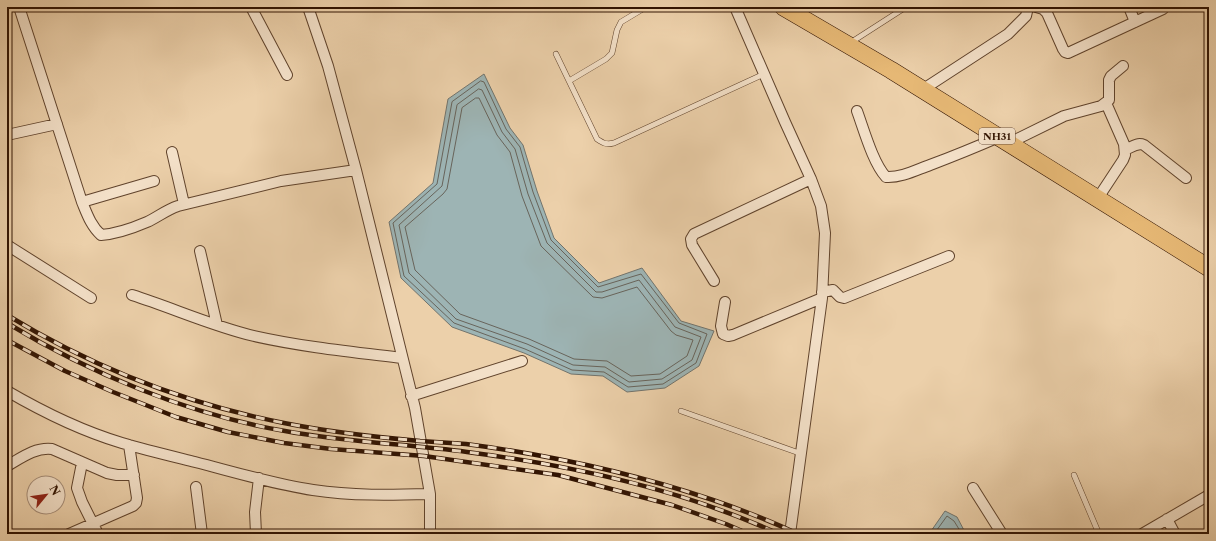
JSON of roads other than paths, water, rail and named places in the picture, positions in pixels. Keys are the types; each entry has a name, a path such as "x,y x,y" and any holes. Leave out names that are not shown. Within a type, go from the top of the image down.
{"highway":[{"name":"NH31","path":"783,7 1004,140 1209,268"}],"street":[{"path":"251,7 287,75"},
{"path":"308,7 328,66 356,170 412,396 430,494 431,532"},
{"path":"735,7 812,179 821,206 825,233 822,295 802,454 790,534"},
{"path":"922,90 1008,34 1026,16 1028,7"},
{"path":"1036,7 1043,9 1047,13 1063,49 1068,53 1163,9"},
{"path":"1129,7 1135,22"},
{"path":"20,10 82,202 92,225 100,235 109,234 146,222 164,211 184,204 281,181 356,170"},
{"path":"857,111 882,173 886,177 893,177 1004,140 1064,116 1100,106 1109,100 1109,80 1111,76 1123,66"},
{"path":"1098,198 1123,160 1126,150 1106,103"},
{"path":"7,135 58,124"},
{"path":"1126,150 1136,144 1144,145 1186,178"},
{"path":"172,152 184,204"},
{"path":"714,281 692,245 691,239 694,234 812,179"},
{"path":"82,202 154,181"},
{"path":"7,246 91,298"},
{"path":"200,251 217,325"},
{"path":"725,302 721,326 723,334 728,336 833,290 840,298 844,298 949,256"},
{"path":"132,295 253,336 402,358"},
{"path":"412,396 522,361"},
{"path":"7,391 72,425 129,445 259,478 313,490 351,494 430,494"},
{"path":"68,534 133,506 136,503 137,498 129,445"},
{"path":"7,466 37,450 44,448 52,449 107,473 117,475 134,475"},
{"path":"82,463 77,488 82,502 98,534"},
{"path":"256,534 255,512 259,478"},
{"path":"196,487 202,534"},
{"path":"973,488 1002,534"},
{"path":"1142,534 1209,495"},
{"path":"1167,519 1174,534"}],"lane":[{"path":"569,81 606,60 612,53 617,30 621,22 646,7"},
{"path":"848,45 906,7"},
{"path":"556,54 597,139 604,144 608,144 764,74"},
{"path":"681,411 802,454"},
{"path":"1074,475 1099,534"}],"water":[{"path":"484,74 510,128 523,145 537,191 554,238 599,283 642,268 681,321 714,331 699,366 665,388 627,392 603,376 571,374 524,353 452,327 401,278 389,222 433,183 448,99"},
{"path":"945,511 957,517 966,534 929,534"}],"railway":[{"path":"7,315 39,334 106,367 176,394 248,415 284,423 352,434 466,444 560,459 622,473 683,490 756,516 798,534"},
{"path":"7,323 72,359 141,390 177,403 249,424 308,435 467,452 547,464 587,472 626,481 704,504 779,534"},
{"path":"7,340 65,371 113,392 176,417 228,432 284,443 331,449 424,456 558,475 672,505 726,524 749,534"}]}
